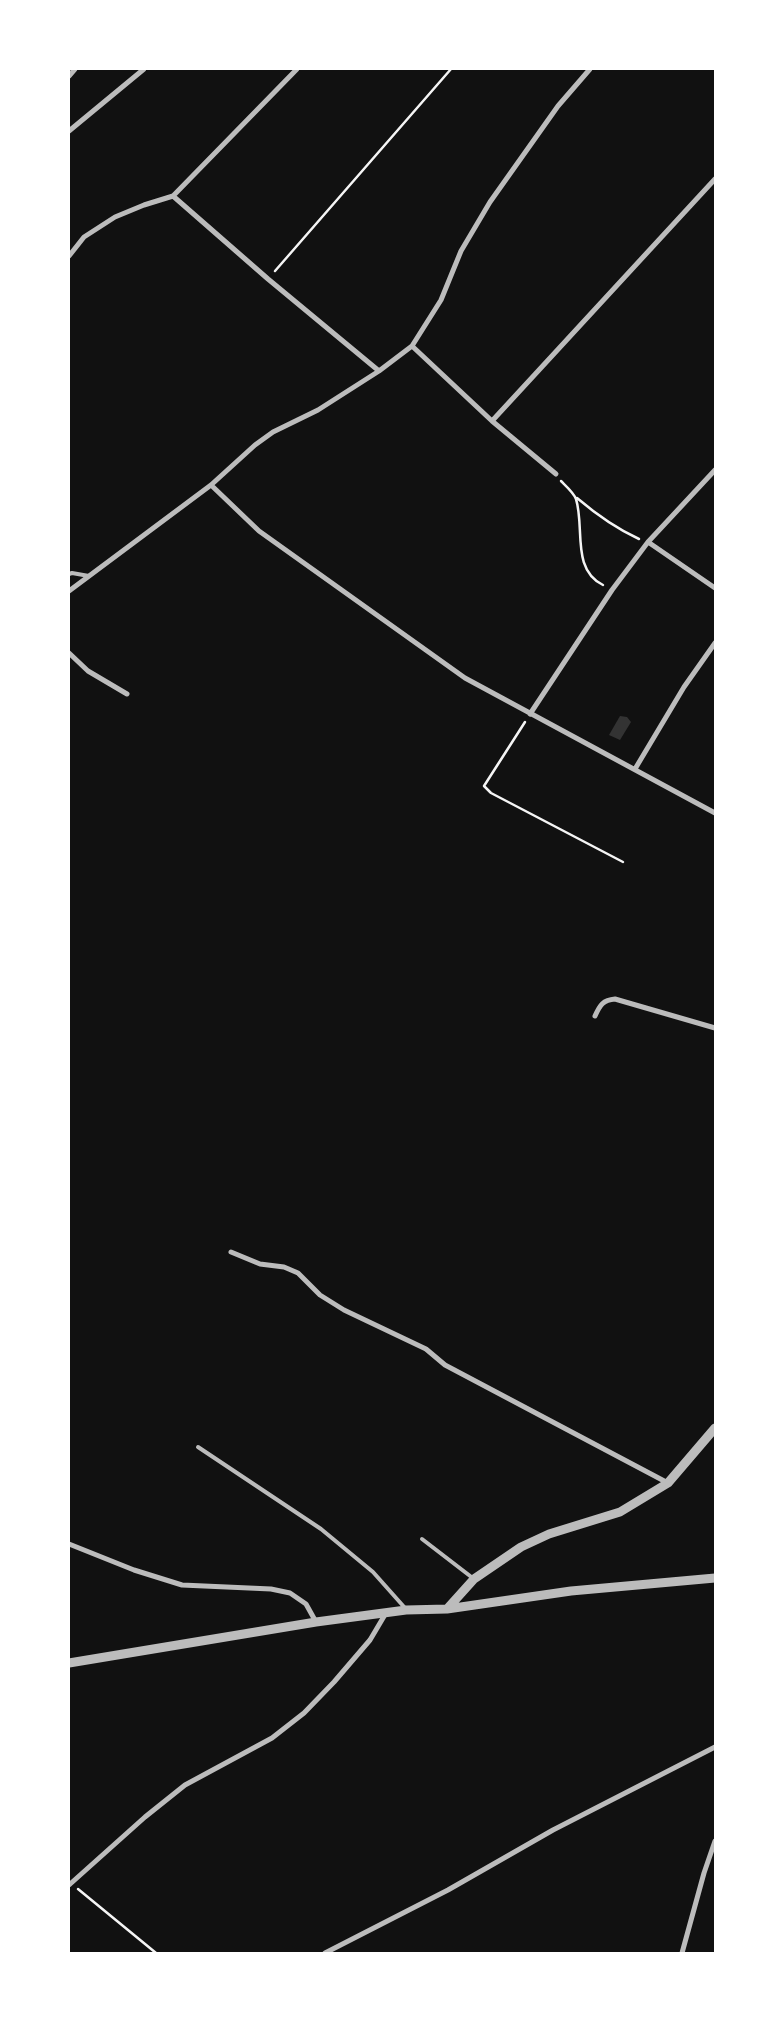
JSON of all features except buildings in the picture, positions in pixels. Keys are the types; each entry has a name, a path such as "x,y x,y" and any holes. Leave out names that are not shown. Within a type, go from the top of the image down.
{"street":[{"path":"69,76 75,69"},
{"path":"69,131 144,69"},
{"path":"69,256 84,237 115,218 144,205 173,196 297,69"},
{"path":"69,591 211,485 255,444 273,432 318,410 379,371 412,346 426,327 441,300 461,251 490,202 558,106 590,69"},
{"path":"492,421 715,179"},
{"path":"173,196 268,279 379,371"},
{"path":"412,346 492,421 556,474"},
{"path":"530,714 612,590 648,542 715,470"},
{"path":"211,485 259,531 465,678 715,814"},
{"path":"648,542 715,588"},
{"path":"635,769 684,687 715,643"},
{"path":"69,653 88,672 128,694"},
{"path":"595,1016 599,1005 607,1000 615,999 715,1028"},
{"path":"231,1252 260,1264 284,1267 298,1273 320,1295 344,1310 426,1349 444,1365 668,1483"},
{"path":"447,1609 474,1579 522,1547 549,1534 620,1512 668,1483 715,1428"},
{"path":"69,1544 134,1570 182,1585 271,1589 290,1593 306,1604 316,1622"},
{"path":"69,1663 316,1622 406,1610 447,1609 571,1591 715,1578"},
{"path":"70,1884 145,1817 185,1785 272,1738 304,1713 370,1640 386,1613"},
{"path":"325,1953 448,1890 553,1830 715,1748"},
{"path":"682,1953 704,1873 715,1841"}],"lane":[{"path":"69,574 89,576"},
{"path":"198,1447 321,1530 373,1572 406,1610"},
{"path":"422,1538 474,1579"}],"path":[{"path":"268,279 451,69"},
{"path":"556,474 576,498 598,517 618,530 648,542"},
{"path":"576,498 585,568 596,581 612,590"},
{"path":"530,714 484,786 491,793 623,862"},
{"path":"70,1884 156,1953"}],"shaded area":[{"path":"620,716 627,717 631,722 620,740 609,735"}]}
